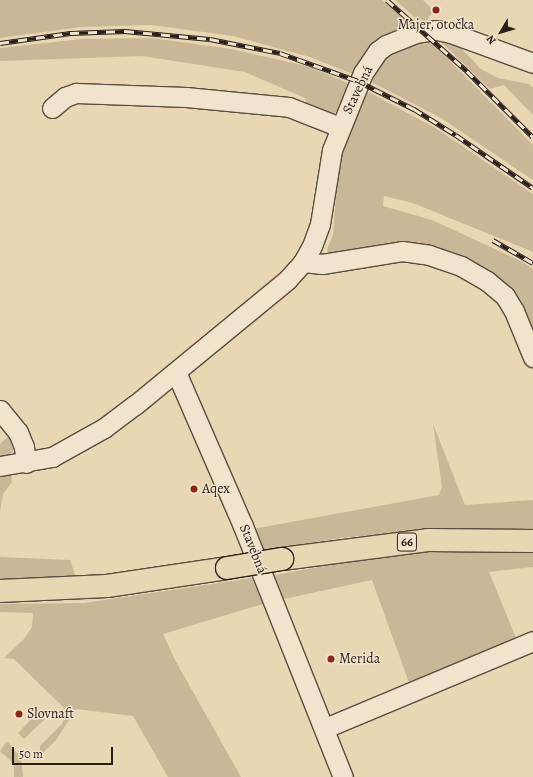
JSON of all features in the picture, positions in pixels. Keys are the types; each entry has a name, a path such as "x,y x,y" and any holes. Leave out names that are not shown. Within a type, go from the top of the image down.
{"main road":[{"name":"66","path":"0,591 107,586 282,559 428,540 533,541"}],"street":[{"name":"Stavebná","path":"0,466 26,463 52,457 79,443 135,405 176,372 266,298 303,262 312,246 320,224 332,150 340,127 363,73 378,51 400,38 424,31 451,32 532,66"},
{"path":"52,108 65,97 76,93 186,97 289,107 340,127"},
{"path":"303,262 322,264 402,251 429,256 460,266 487,280 505,296 514,311 533,356"},
{"name":"Stavebná","path":"176,372 243,526 325,728 343,777"},
{"path":"0,410 18,432 24,447 26,463"},
{"path":"0,596 25,591"},
{"path":"325,728 533,641"}],"shaded area":[{"path":"0,0 382,0 411,24 383,37 355,75 310,57 233,36 151,25 81,27 0,38"},
{"path":"395,0 423,0 433,10 427,21 417,19"},
{"path":"151,38 231,49 307,66 350,84 340,108 334,113 324,113 307,106 305,98 245,72 142,56 0,61 0,48 82,39"},
{"path":"437,38 454,41 481,69 498,78 529,84 533,88 533,115 504,85 490,89"},
{"path":"419,40 429,40 533,145 533,180 441,118 366,79 387,55"},
{"path":"365,90 437,129 533,194 533,252 413,203 384,196 383,206 432,220 523,262 533,269 533,342 466,263 331,255 328,253 327,249 333,235 339,157"},
{"path":"433,424 465,505 533,500 533,530 496,528 424,530 340,538 263,551 253,529 439,495 442,487"},
{"path":"11,434 15,443 13,451 10,455 0,456 0,444"},
{"path":"11,474 12,482 3,494 0,512 0,477"},
{"path":"453,550 533,553 533,567 489,572 518,643 411,688 372,580 279,600 270,576 391,554"},
{"path":"0,557 70,560 75,575 0,580"},
{"path":"252,578 263,604 163,634 175,660 241,777 168,777 133,716 76,709 56,740 40,756 40,746 62,724 66,715 64,708 14,659 4,658 24,639 32,627 33,613 0,612 0,604 84,603"},
{"path":"39,711 45,719 24,739 18,733"},
{"path":"7,741 21,758 23,777 14,777 14,764 0,751"}],"railway":[{"path":"387,0 467,71 533,137"},
{"path":"0,43 70,33 125,31 210,39 280,53 358,81 414,109 456,135 533,188"},
{"path":"493,240 533,263"}],"place":[{"name":"Majer, otočka","path":"436,10"},
{"name":"Aqex","path":"194,489"},
{"name":"Merida","path":"331,659"},
{"name":"Slovnaft","path":"19,714"}]}
